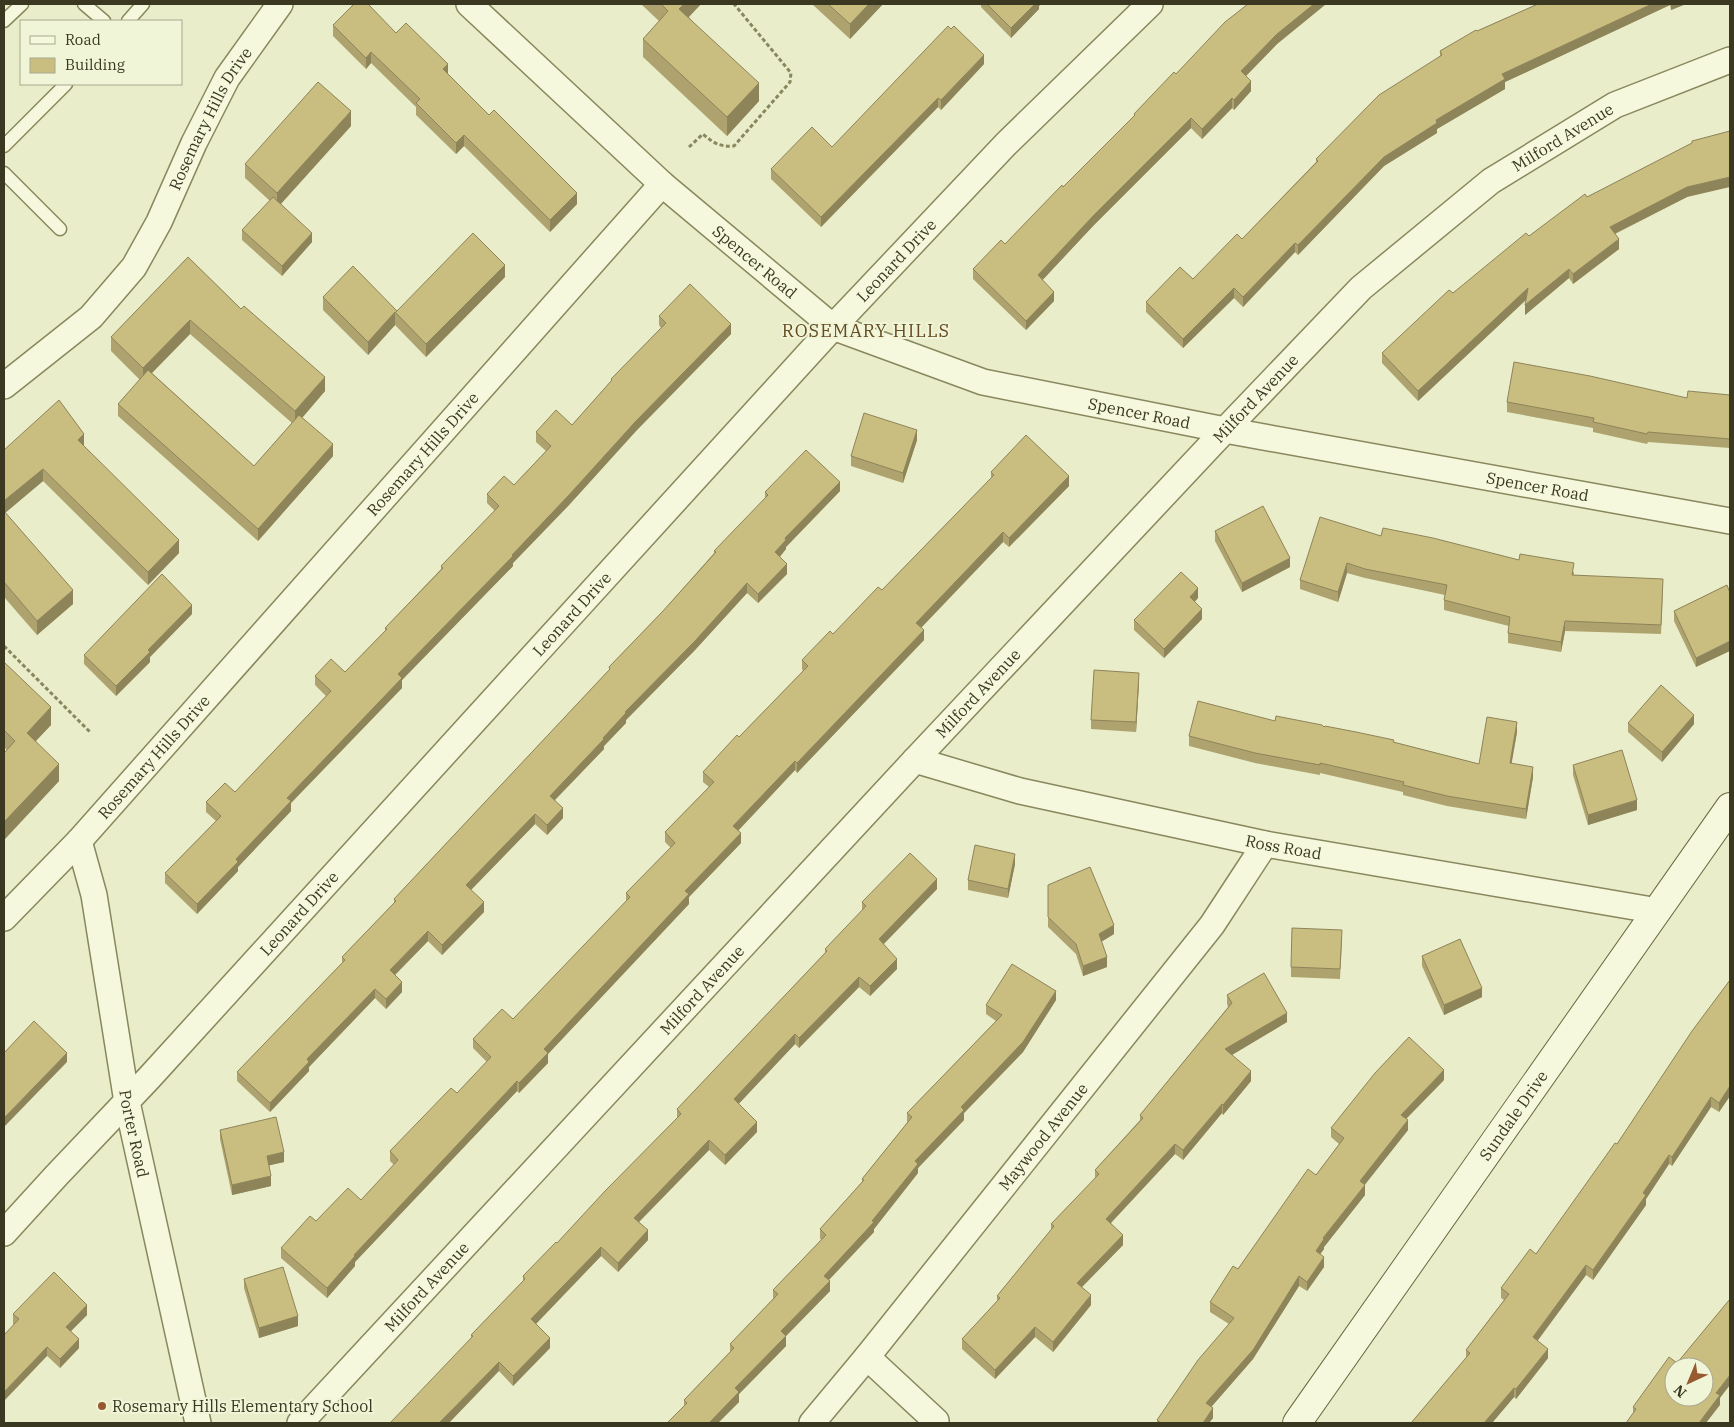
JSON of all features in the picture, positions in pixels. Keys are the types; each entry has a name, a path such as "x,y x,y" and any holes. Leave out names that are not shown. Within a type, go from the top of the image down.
{"street":[{"name":"Rosemary Hills Drive","path":"4,386 91,318 134,268 227,78 280,4"},
{"path":"469,4 662,184"},
{"name":"Leonard Drive","path":"4,1233 127,1102 834,327 1006,144 1150,4"},
{"name":"Milford Avenue","path":"300,1423 914,760 1361,288 1491,180 1615,105 1730,60"},
{"name":"Rosemary Hills Drive","path":"4,918 79,841 662,184"},
{"name":"Spencer Road","path":"662,184 834,327 983,382 1225,430 1730,520"},
{"name":"Ross Road","path":"914,760 1020,791 1265,844 1658,911"},
{"name":"Sundale Drive","path":"1298,1423 1730,807"},
{"name":"Porter Road","path":"79,841 94,895 127,1102 198,1423"},
{"name":"Maywood Avenue","path":"812,1423 867,1357 1212,925 1265,844"},
{"path":"867,1357 936,1421"}],"lane":[{"path":"4,21 22,4"},
{"path":"84,4 103,20"},
{"path":"129,20 144,4"},
{"path":"4,146 65,85"},
{"path":"4,173 60,229"}],"path":[{"path":"690,147 703,134 710,141 722,147 734,146 790,82 791,72 734,4"},
{"path":"4,646 90,732"}],"building":[{"path":"354,4 368,4 396,33 406,23 448,64 443,69 489,115 494,110 577,193 550,220 464,135 456,143 416,103 420,99 371,52 366,58 333,25"},
{"path":"661,4 684,4 679,9 759,83 727,117 643,39 668,11"},
{"path":"828,4 869,4 850,24"},
{"path":"987,4 1035,4 1011,28"},
{"path":"1248,4 1314,4 1277,34 1241,71 1251,81 1234,100 1232,98 1202,129 1191,118 1093,216 1038,275 1054,292 1026,321 973,269 1001,240 1005,244 1062,185 1063,187 1135,115 1174,72 1176,74 1225,22"},
{"path":"1538,4 1652,4 1502,74 1505,79 1436,120 1437,123 1384,157 1298,245 1295,243 1243,297 1234,288 1183,339 1146,302 1180,267 1193,279 1237,234 1242,239 1318,161 1316,159 1379,95 1442,55 1440,51 1476,30"},
{"path":"948,26 951,29 954,26 984,55 941,100 938,98 821,217 771,169 812,127 832,147"},
{"path":"318,82 351,111 277,193 245,164"},
{"path":"1730,131 1730,177 1687,187 1610,227 1619,239 1573,274 1569,269 1525,305 1528,288 1418,391 1382,353 1449,290 1453,293 1526,233 1529,236 1585,194 1587,197 1692,143 1692,141"},
{"path":"273,197 312,233 282,266 242,230"},
{"path":"473,233 505,265 426,344 395,312 368,342 323,297 353,266 397,311"},
{"path":"188,257 241,309 244,306 325,377 295,411 190,320 143,368 111,337"},
{"path":"690,284 731,324 636,421 513,556 398,674 402,678 287,798 291,801 236,859 238,862 197,904 165,873 221,816 206,802 225,783 235,792 331,691 315,676 331,659 345,672 387,629 385,628 443,568 441,566 499,506 487,494 504,476 514,485 551,446 536,432 556,410 572,425 611,379 666,323 659,316"},
{"path":"1514,362 1590,376 1687,398 1688,391 1730,395 1730,439 1648,432 1647,434 1593,422 1594,418 1507,402"},
{"path":"148,370 254,466 299,415 333,444 258,529 118,404"},
{"path":"59,400 84,434 78,440 179,540 148,572 43,469 5,500 4,450"},
{"path":"864,413 917,430 903,473 851,456"},
{"path":"1026,435 1069,476 1009,538 1003,532 916,623 924,630 797,763 795,761 733,826 741,833 685,891 689,894 544,1049 548,1053 519,1083 517,1081 354,1255 327,1288 281,1248 310,1216 316,1221 348,1188 361,1200 398,1160 390,1151 451,1088 457,1093 491,1057 473,1039 502,1009 513,1019 630,897 626,893 675,843 665,832 714,782 703,772 737,735 739,737 808,666 802,660 830,631 833,634 878,587 882,590 994,475 991,472"},
{"path":"806,450 840,482 785,538 786,540 775,552 787,564 758,594 747,583 695,641 625,712 604,739 550,796 563,808 547,825 535,814 466,885 484,902 442,945 428,931 390,970 402,982 386,999 375,989 307,1059 309,1062 270,1103 237,1072 345,960 342,957 396,901 394,899 610,669 609,667 716,552 714,551 768,495 765,492"},
{"path":"1263,506 1290,558 1242,583 1215,531"},
{"path":"4,511 73,590 37,621 4,582"},
{"path":"1320,517 1381,536 1383,528 1433,538 1519,560 1520,554 1574,563 1572,575 1663,579 1661,625 1565,621 1561,642 1508,633 1510,617 1444,600 1447,585 1365,569 1347,563 1338,592 1300,580"},
{"path":"1181,572 1198,588 1190,597 1202,609 1164,649 1134,620"},
{"path":"162,574 192,605 148,650 150,652 116,686 84,655"},
{"path":"1727,585 1730,593 1730,641 1696,658 1674,611"},
{"path":"4,662 51,707 27,733 59,764 4,822 4,753 15,741 4,730"},
{"path":"1094,670 1139,673 1136,722 1091,720"},
{"path":"1661,685 1694,715 1662,752 1628,723"},
{"path":"1198,701 1275,721 1276,716 1394,740 1393,742 1479,764 1487,717 1517,722 1510,763 1533,767 1526,809 1447,796 1403,785 1404,782 1320,763 1320,765 1255,753 1189,736"},
{"path":"1622,750 1637,800 1588,815 1573,765"},
{"path":"975,845 1015,854 1008,889 968,880"},
{"path":"910,853 937,879 879,939 897,959 870,986 859,977 799,1038 795,1034 734,1099 757,1122 725,1155 709,1140 634,1218 648,1230 618,1263 601,1247 531,1319 550,1338 513,1376 499,1362 439,1423 390,1423 525,1279 523,1276 681,1114 677,1109 827,951 825,949 866,906 862,902"},
{"path":"1090,867 1114,925 1099,934 1107,957 1083,966 1076,944 1048,917 1048,885"},
{"path":"1292,928 1342,930 1340,969 1291,967"},
{"path":"1460,939 1482,988 1444,1005 1422,956"},
{"path":"1012,964 1056,991 1023,1042 961,1107 964,1110 915,1161 918,1164 872,1221 874,1222 824,1276 830,1281 781,1331 786,1336 735,1388 739,1392 709,1423 667,1423 687,1403 684,1400 734,1348 730,1344 778,1294 773,1290 826,1235 820,1229 864,1180 862,1179 912,1117 907,1113 1002,1015 986,1005"},
{"path":"1264,973 1287,1013 1225,1049 1251,1071 1183,1150 1175,1144 1106,1219 1123,1235 1077,1283 1091,1295 1053,1342 1035,1327 995,1370 962,1339 1000,1298 997,1296 1054,1226 1051,1224 1099,1174 1095,1170 1143,1118 1140,1115 1232,1003 1227,995"},
{"path":"1730,980 1730,1086 1719,1103 1711,1097 1672,1157 1669,1155 1643,1193 1646,1195 1593,1270 1586,1265 1533,1337 1548,1349 1516,1389 1514,1388 1484,1423 1411,1423 1470,1353 1466,1350 1509,1294 1501,1288 1530,1249 1536,1254 1615,1143 1617,1144 1692,1031"},
{"path":"34,1021 67,1053 4,1118 4,1053"},
{"path":"1409,1037 1444,1070 1401,1115 1408,1120 1360,1181 1365,1185 1323,1238 1316,1251 1324,1257 1307,1282 1299,1276 1253,1350 1206,1403 1213,1408 1203,1423 1161,1423 1157,1420 1198,1360 1234,1318 1210,1302 1233,1266 1238,1269 1308,1169 1316,1175 1344,1138 1331,1128 1375,1073"},
{"path":"276,1117 284,1152 267,1156 271,1176 232,1185 220,1130"},
{"path":"283,1267 298,1316 259,1328 244,1279"},
{"path":"54,1272 87,1305 66,1327 79,1339 60,1359 47,1347 4,1392 4,1335 19,1319 13,1314"},
{"path":"1730,1299 1730,1375 1716,1393 1720,1395 1714,1403 1714,1357 1682,1357"},
{"path":"1664,1364 1664,1407 1711,1407 1699,1423 1626,1423 1636,1409 1633,1407"}],"place":[{"name":"Rosemary Hills Elementary School","path":"102,1406"}],"district":[{"name":"ROSEMARY HILLS","path":"866,330"}]}
